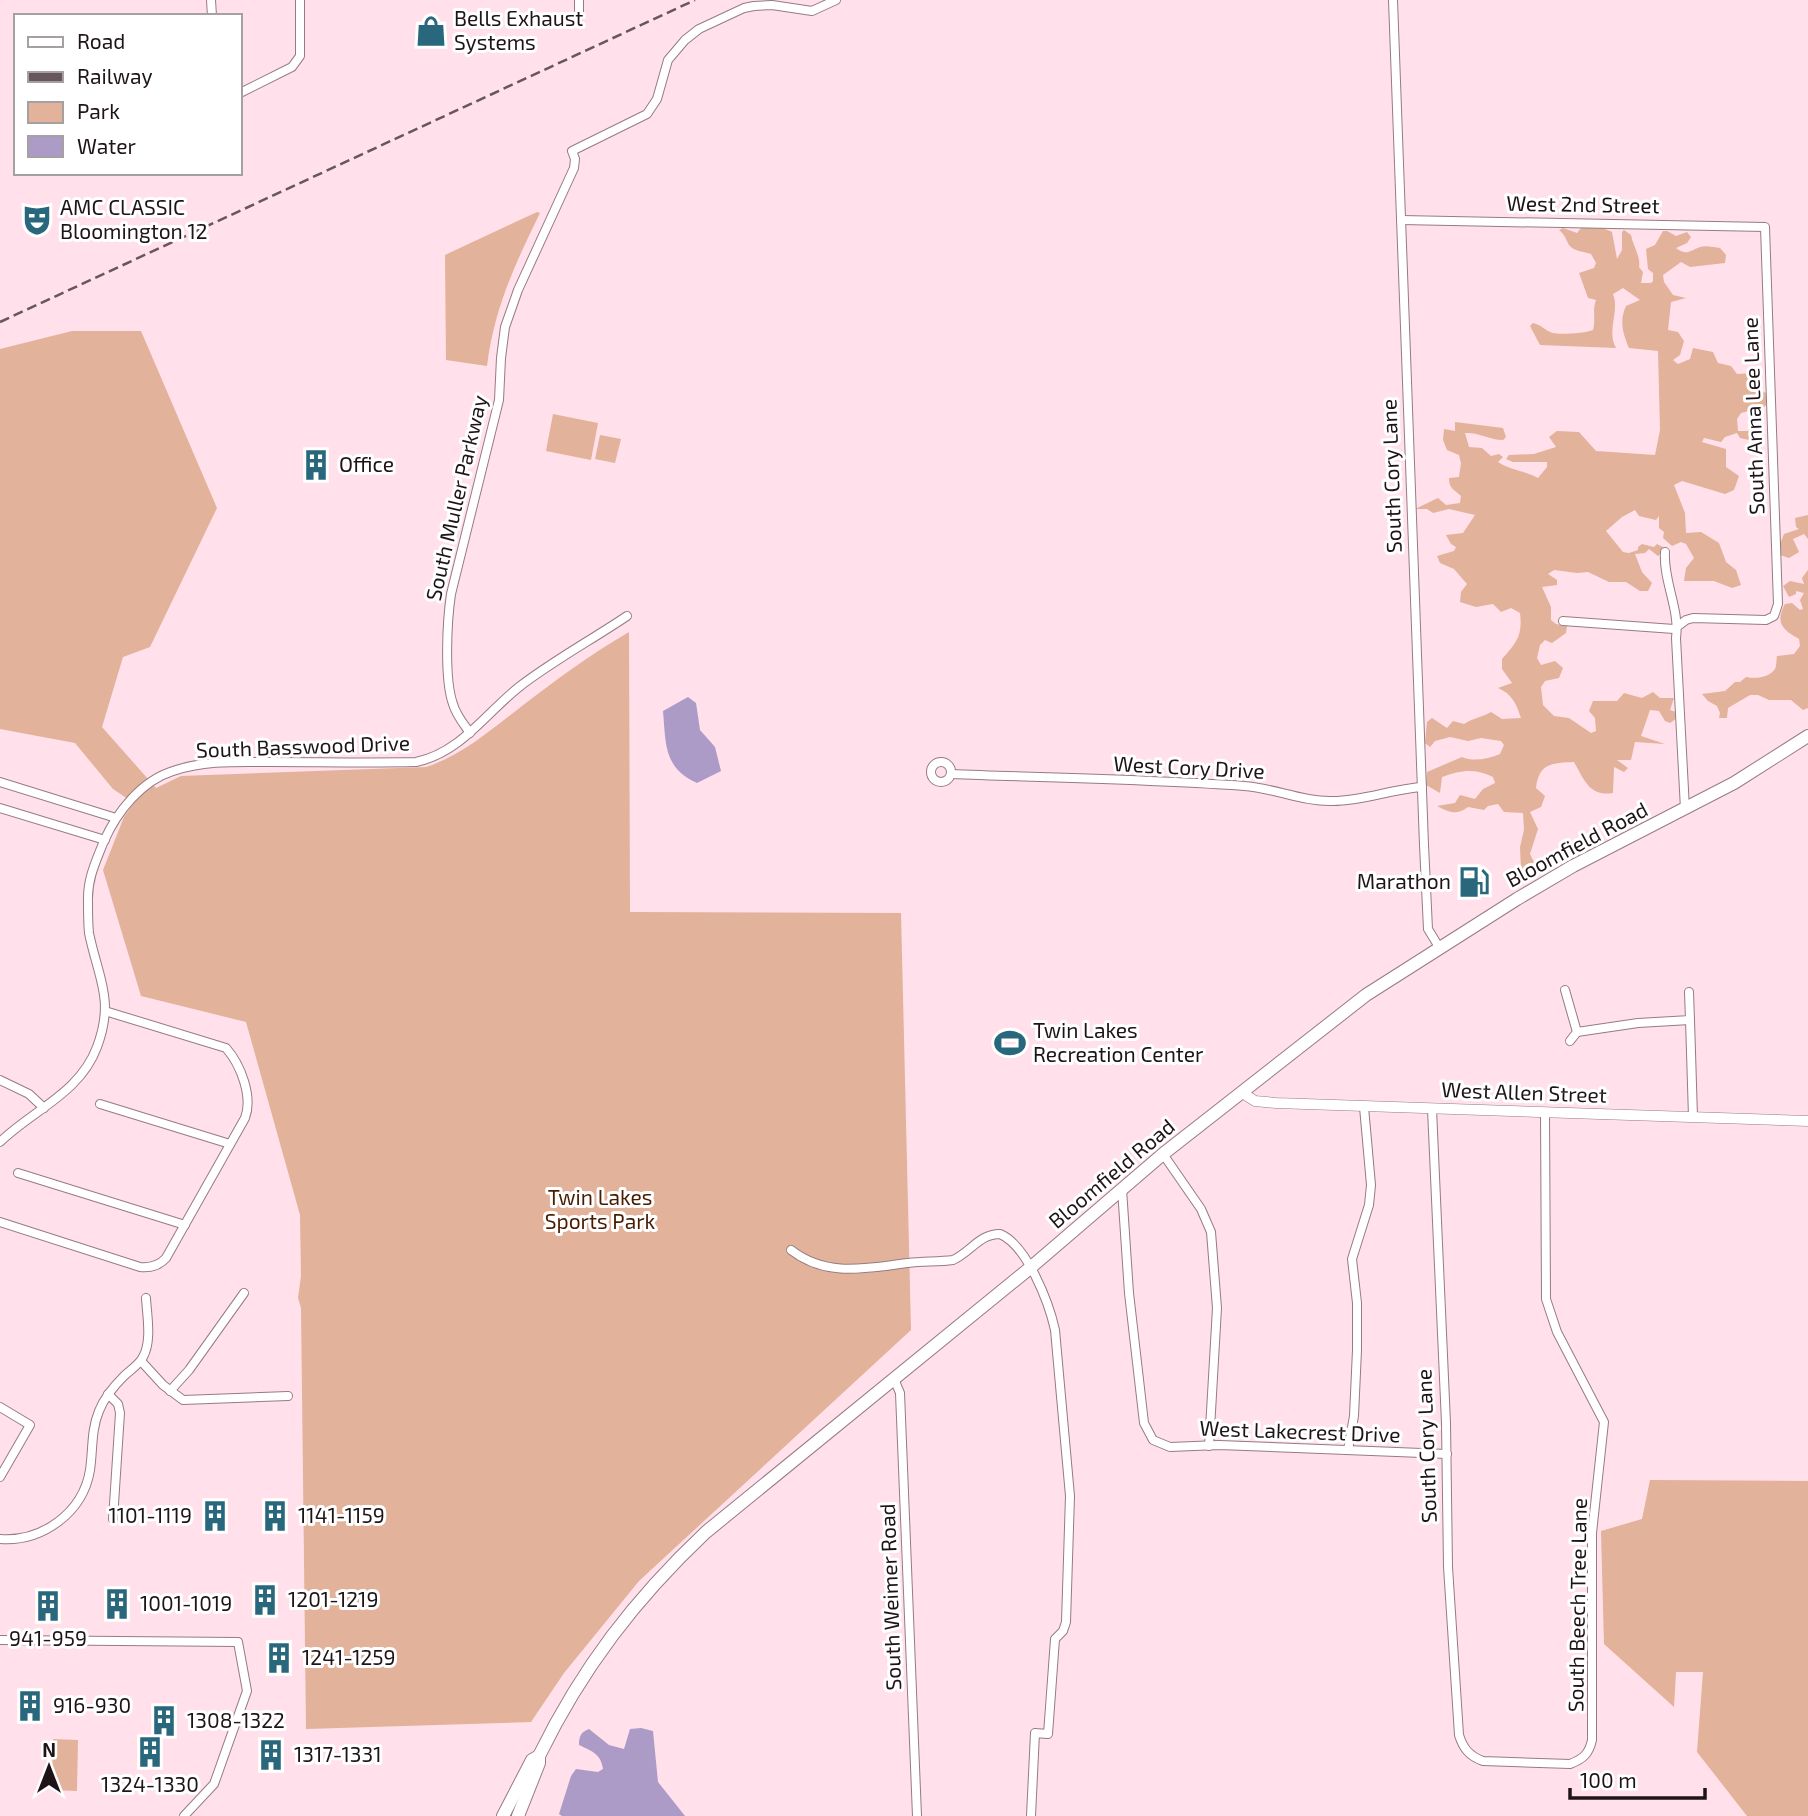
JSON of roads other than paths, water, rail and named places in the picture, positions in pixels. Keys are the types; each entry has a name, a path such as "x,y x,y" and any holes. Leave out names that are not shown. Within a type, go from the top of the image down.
{"main road":[{"name":"Bloomfield Road","path":"503,1816 532,1760 539,1756 579,1681 617,1626 646,1591 706,1532 1030,1268 1163,1154 1366,995 1439,947 1573,866 1738,781 1808,736"},
{"name":"Bloomfield Road","path":"518,1816 540,1763 539,1756"}],"street":[{"path":"242,92 292,67 300,56 300,0"},
{"path":"579,0 579,17"},
{"name":"South Muller Parkway","path":"470,733 456,714 450,694 451,594 499,400 505,327 518,290 574,168 572,151 647,114 657,99 668,60 685,40 699,29 744,8 772,5 812,11 836,0"},
{"name":"South Cory Lane","path":"1394,0 1428,929 1439,947"},
{"name":"West 2nd Street","path":"1401,220 1765,227"},
{"name":"South Anna Lee Lane","path":"1677,628 1693,618 1766,620 1774,616 1778,604 1765,227"},
{"path":"1665,552 1677,628 1685,810"},
{"name":"South Basswood Drive","path":"0,1142 61,1095 83,1072 97,1047 105,993 89,932 88,894 91,871 116,818 140,792 170,771 205,763 416,762 446,751 470,733 520,686 627,616"},
{"path":"1563,621 1677,628"},
{"name":"West Cory Drive","path":"951,774 1248,786 1308,799 1333,801 1350,800 1398,788 1422,787"},
{"path":"0,782 116,818"},
{"path":"0,808 104,840"},
{"path":"1564,990 1577,1032"},
{"path":"1689,992 1693,1117"},
{"path":"0,1222 147,1268 158,1265 166,1258 245,1118 248,1103 246,1091 229,1052 222,1046 104,1011"},
{"path":"1570,1041 1577,1032 1638,1023 1690,1020"},
{"path":"0,1080 29,1094 44,1108"},
{"name":"West Allen Street","path":"1241,1092 1255,1101 1364,1107 1808,1121"},
{"path":"100,1104 230,1144"},
{"path":"1348,1450 1354,1416 1357,1350 1357,1303 1352,1259 1369,1205 1371,1185 1364,1107"},
{"name":"South Cory Lane","path":"1432,1109 1457,1728 1465,1749 1475,1758 1492,1763"},
{"name":"South Beech Tree Lane","path":"1492,1763 1570,1764 1582,1760 1588,1754 1592,1740 1592,1533 1604,1422 1557,1332 1546,1299 1545,1112"},
{"path":"1163,1154 1201,1209 1208,1222 1212,1240 1217,1308 1209,1446"},
{"path":"18,1173 185,1225"},
{"name":"West Lakecrest Drive","path":"1122,1189 1129,1293 1144,1423 1153,1440 1165,1446 1447,1454"},
{"path":"791,1250 814,1264 832,1269 854,1269 953,1260 984,1237 998,1233 1013,1241 1030,1268 1051,1313 1055,1330 1070,1496 1066,1622 1063,1631 1055,1639 1048,1734 1035,1733 1031,1816"},
{"path":"170,1391 189,1370 244,1293"},
{"path":"0,1539 20,1539 41,1532 59,1522 83,1493 88,1479 95,1422 108,1394 141,1361 148,1343 146,1298"},
{"path":"141,1361 170,1391 189,1401 288,1396"},
{"name":"South Weimer Road","path":"894,1379 900,1393 917,1816"},
{"path":"108,1394 120,1409 113,1518"},
{"path":"0,1407 30,1425 0,1477"},
{"path":"0,1640 237,1642 247,1691 215,1784 184,1816"}],"water":[{"path":"688,697 696,703 700,730 715,747 721,771 697,783 678,770 666,744 663,711"},
{"path":"589,1729 609,1745 624,1749 630,1729 653,1731 658,1782 685,1816 559,1814 571,1776 576,1769 598,1772 603,1769 598,1756 579,1745 582,1733"}],"railway":[{"path":"0,322 695,0"}],"place":[{"name":"Bells Exhaust Systems","path":"431,31"},
{"name":"AMC CLASSIC Bloomington 12","path":"37,220"},
{"name":"Office","path":"316,465"},
{"name":"Marathon","path":"1474,882"},
{"name":"Twin Lakes Recreation Center","path":"1010,1043"},
{"name":"1101-1119","path":"215,1516"},
{"name":"1141-1159","path":"275,1516"},
{"name":"1201-1219","path":"265,1600"},
{"name":"1001-1019","path":"117,1604"},
{"name":"941-959","path":"48,1606"},
{"name":"1241-1259","path":"279,1658"},
{"name":"916-930","path":"30,1706"},
{"name":"1308-1322","path":"164,1721"},
{"name":"1324-1330","path":"150,1752"},
{"name":"1317-1331","path":"271,1755"}],"park label":[{"name":"Twin Lakes Sports Park","path":"600,1210"}]}
